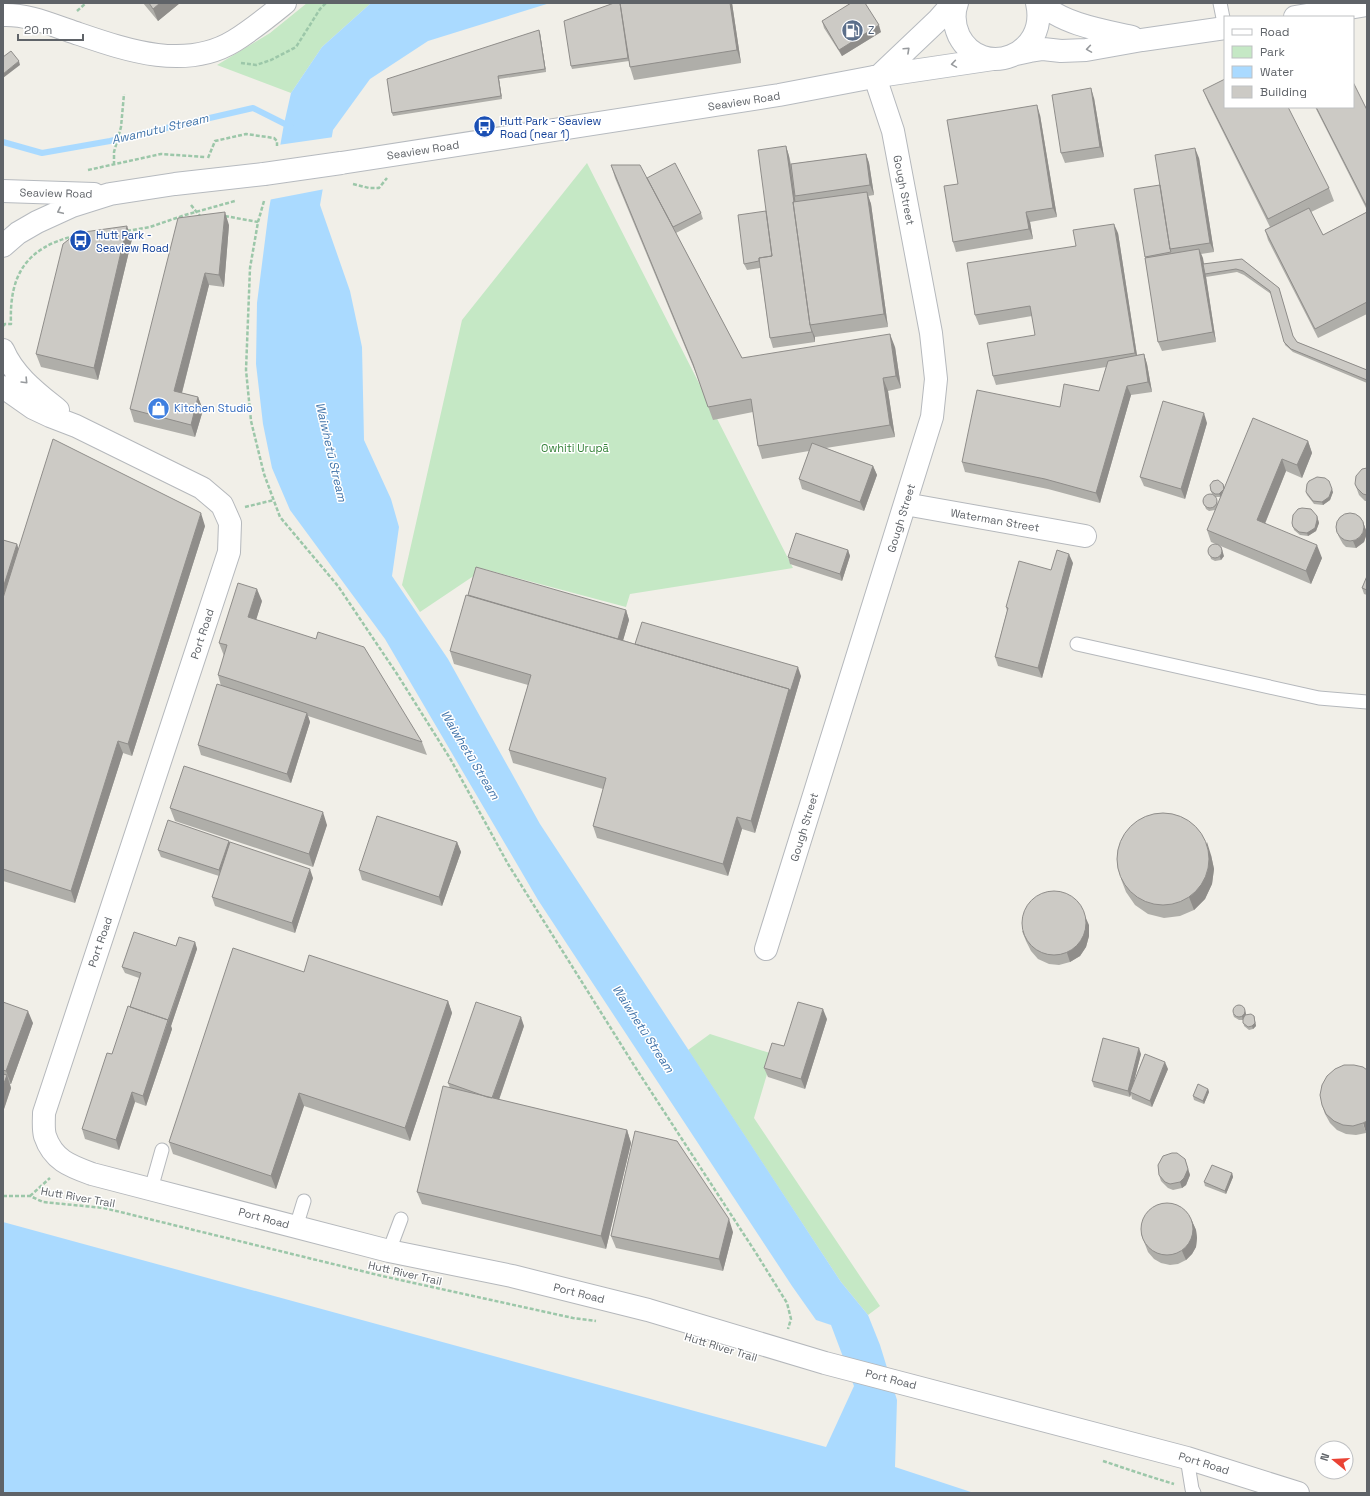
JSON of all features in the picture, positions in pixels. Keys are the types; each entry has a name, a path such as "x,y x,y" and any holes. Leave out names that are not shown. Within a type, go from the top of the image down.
{"street":[{"path":"3,15 24,16 118,46 152,54 175,57 192,56 211,51 233,41 285,3"},
{"path":"877,77 938,20 953,3"},
{"path":"957,3 954,18 962,41 971,50 993,59"},
{"path":"1016,54 1026,48 1036,31 1038,21 1037,3"},
{"path":"1041,3 1056,14 1090,28 1142,40"},
{"path":"1301,16 1367,5"},
{"path":"1016,54 1043,50 1086,50 1224,28"},
{"name":"Seaview Road","path":"3,246 18,233 37,222 72,206 110,194 174,184 264,174 341,163 786,94 877,77 1005,58 1016,54"},
{"name":"Gough Street","path":"766,949 932,417 936,379 931,333 893,131 877,77"},
{"name":"Seaview Road","path":"3,191 110,194"},
{"name":"Port Road","path":"3,350 15,370 26,383 76,426"},
{"name":"Port Road","path":"3,387 33,408 76,426 202,488 222,505 230,523 229,552 44,1113 45,1134 52,1151 65,1164 92,1174 389,1251 528,1280 648,1310 825,1363 1187,1458 1298,1493"},
{"name":"Port Road","path":"3,403 45,420 76,426"},
{"name":"Waterman Street","path":"905,504 1085,536"}],"lane":[{"path":"1220,3 1224,23"},
{"path":"1077,644 1319,698 1367,702"},
{"path":"151,1189 162,1150"},
{"path":"296,1227 304,1201"},
{"path":"389,1251 401,1219"},
{"path":"1187,1458 1194,1493"}],"path":[{"path":"237,62 256,65 271,60 296,47 320,9 326,3"},
{"path":"124,94 121,127 114,152 114,165 161,154 208,157 215,141 246,134 274,138 277,141 277,146"},
{"path":"350,184 369,188 379,188 383,183"},
{"path":"124,231 150,228 195,210 238,200"},
{"path":"264,201 258,222 250,268 246,370 251,421 264,474 280,517 338,586 397,674 451,760 508,864 637,1070 787,1303 791,1319 780,1349"},
{"path":"195,210 204,218"},
{"path":"223,216 258,222"},
{"path":"3,326 5,324 11,324 12,295 15,282 30,258 50,244 81,236"},
{"path":"224,512 274,500"},
{"name":"Hutt River Trail","path":"30,1196 65,1164"},
{"name":"Hutt River Trail","path":"3,1196 30,1196 43,1202 104,1208 382,1276 573,1318 597,1321"}],"green space":[{"path":"307,3 371,3 322,47 291,93 217,65 270,33"},
{"name":"Owhiti Urupā","path":"587,163 793,568 630,594 626,607 484,569 420,612 402,585 462,320"},
{"path":"710,1034 773,1054 754,1118 880,1306 868,1315 841,1282 688,1050"}],"water":[{"name":"Waiwhetū Stream","path":"371,3 550,3 428,41 370,79 333,130 320,205 350,291 362,347 364,440 391,499 399,527 392,576 448,659 540,824 841,1282 868,1315 880,1345 897,1400 895,1467 974,1493 3,1493 3,1222 826,1447 854,1386 831,1325 816,1320 792,1286 538,900 385,639 290,510 272,468 263,424 256,364 257,303 269,209 284,124 291,93 322,47"}],"pier":[{"path":"334,137 325,189 268,200 278,145"}],"building":[{"path":"149,3 160,3 153,9"},
{"path":"614,3 620,3 628,58 571,66 564,21"},
{"path":"620,3 730,3 737,50 630,67"},
{"name":"Z","path":"851,3 865,3 879,25 839,50 822,21"},
{"path":"539,30 545,69 498,76 501,96 392,113 387,79"},
{"path":"11,51 19,61 3,74 3,57"},
{"path":"1224,80 1224,108 1289,108 1329,188 1268,219 1203,90"},
{"path":"1354,84 1367,110 1367,207 1317,108 1354,108"},
{"path":"1091,88 1100,147 1061,153 1052,95"},
{"path":"1037,105 1053,208 1026,212 1029,229 953,242 944,186 958,184 947,120"},
{"path":"786,146 812,332 770,338 759,258 772,256 758,150"},
{"path":"1195,148 1210,243 1170,249 1155,155"},
{"path":"866,154 870,185 795,196 791,164"},
{"path":"675,163 701,213 673,227 647,178"},
{"path":"611,165 640,165 742,358 890,334 896,376 883,378 890,425 758,446 751,399 708,407 693,364"},
{"path":"1160,185 1171,252 1145,257 1134,189"},
{"path":"867,192 884,314 810,325 793,202"},
{"path":"1309,208 1323,235 1367,212 1367,302 1315,329 1265,230"},
{"path":"766,211 772,256 759,258 759,261 744,264 738,215"},
{"path":"225,212 219,275 205,273 174,391 198,397 191,425 130,409 178,218"},
{"path":"1114,224 1135,353 993,376 987,343 1035,335 1030,306 975,315 967,263 1076,246 1073,230"},
{"path":"127,226 94,368 36,354 63,244 77,233"},
{"path":"1199,249 1213,332 1158,342 1145,258"},
{"path":"1242,259 1279,288 1293,336 1297,342 1367,370 1367,380 1291,349 1284,342 1270,291 1243,271 1236,269 1205,274 1203,264"},
{"path":"1144,354 1148,382 1127,386 1096,493 1045,479 962,462 977,390 1060,407 1064,384 1099,391 1108,361"},
{"path":"1163,401 1204,413 1181,489 1140,477"},
{"path":"1253,418 1308,441 1297,465 1282,459 1257,520 1317,545 1306,571 1207,530"},
{"path":"53,439 201,513 128,744 118,741 71,891 3,869 3,598"},
{"path":"812,443 873,466 860,502 799,479"},
{"path":"1367,468 1367,495 1363,494 1355,484 1356,476 1362,469"},
{"path":"1317,477 1325,478 1329,481 1332,489 1329,497 1322,502 1313,501 1306,492 1309,481"},
{"path":"1218,480 1223,484 1224,489 1219,494 1215,494 1211,491 1210,485 1213,481"},
{"path":"1210,494 1215,496 1217,501 1215,506 1210,508 1205,506 1203,501 1205,496"},
{"path":"1298,509 1311,509 1317,516 1315,528 1307,533 1299,532 1293,527 1292,523 1293,515"},
{"path":"1350,513 1360,517 1364,527 1360,537 1350,541 1340,537 1336,527 1340,517"},
{"path":"796,533 848,550 840,574 788,557"},
{"path":"3,540 17,544 3,588"},
{"path":"1215,544 1220,546 1222,551 1220,556 1215,558 1210,556 1208,551 1210,546"},
{"path":"1057,550 1069,554 1038,668 995,657 1008,608 1006,607 1019,561 1051,570"},
{"path":"476,567 626,610 618,639 468,595"},
{"path":"1367,576 1367,590 1362,588"},
{"path":"238,583 257,589 248,617 316,639 318,632 364,647 422,742 218,675 227,645 219,643"},
{"path":"466,595 789,689 751,821 737,817 723,864 593,826 606,778 509,750 531,675 450,651"},
{"path":"642,622 798,667 790,692 789,689 635,644"},
{"path":"217,684 307,713 287,774 198,745"},
{"path":"184,766 323,812 309,854 170,808"},
{"path":"1163,813 1181,816 1196,826 1206,841 1209,859 1206,877 1196,892 1181,902 1163,905 1145,902 1130,892 1120,877 1117,859 1120,841 1130,826 1145,816"},
{"path":"377,816 457,842 439,897 359,870"},
{"path":"168,820 229,841 219,870 158,850"},
{"path":"230,842 310,869 292,923 212,897"},
{"path":"1048,891 1060,891 1077,900 1084,911 1086,923 1084,935 1077,946 1060,955 1048,955 1036,950 1027,941 1022,929 1022,917 1027,905 1036,896"},
{"path":"134,932 176,946 179,937 195,942 168,1020 130,1007 141,973 122,967"},
{"path":"233,948 304,972 309,955 448,1001 405,1128 299,1093 271,1176 169,1142"},
{"path":"3,1002 28,1011 6,1071 3,1070"},
{"path":"476,1002 521,1017 492,1098 448,1083"},
{"path":"798,1002 823,1009 801,1079 764,1068 772,1043 784,1046"},
{"path":"1237,1005 1241,1005 1245,1011 1241,1017 1237,1017 1233,1013 1233,1009"},
{"path":"128,1006 168,1020 143,1096 132,1092 116,1140 82,1129 107,1053 112,1054"},
{"path":"1251,1014 1254,1016 1255,1023 1248,1027 1243,1023 1243,1019 1245,1015"},
{"path":"1103,1038 1139,1048 1128,1091 1092,1081"},
{"path":"1145,1054 1165,1062 1150,1101 1130,1092"},
{"path":"1344,1065 1354,1065 1363,1067 1367,1070 1367,1121 1353,1126 1343,1125 1334,1121 1326,1114 1320,1095 1322,1085 1327,1076 1335,1069"},
{"path":"3,1074 7,1075 3,1086"},
{"path":"1198,1084 1208,1089 1203,1101 1193,1096"},
{"path":"443,1086 627,1130 601,1236 417,1192"},
{"path":"635,1131 677,1141 729,1219 719,1259 611,1236"},
{"path":"1177,1153 1185,1159 1188,1169 1184,1178 1180,1182 1170,1184 1165,1182 1159,1175 1158,1165 1163,1156"},
{"path":"1212,1165 1232,1173 1225,1191 1204,1182"},
{"path":"1162,1203 1172,1203 1181,1207 1189,1215 1193,1224 1193,1234 1189,1243 1181,1251 1172,1255 1162,1255 1153,1251 1145,1243 1141,1234 1141,1224 1145,1215 1153,1207"}],"waterway":[{"name":"Awamutu Stream","path":"3,142 42,153 110,141 253,108 291,127"}],"place":[{"name":"Z","path":"853,30"},
{"name":"Hutt Park - Seaview Road (near 1)","path":"485,127"},
{"name":"Hutt Park - Seaview Road","path":"81,241"},
{"name":"Kitchen Studio","path":"159,408"}]}
